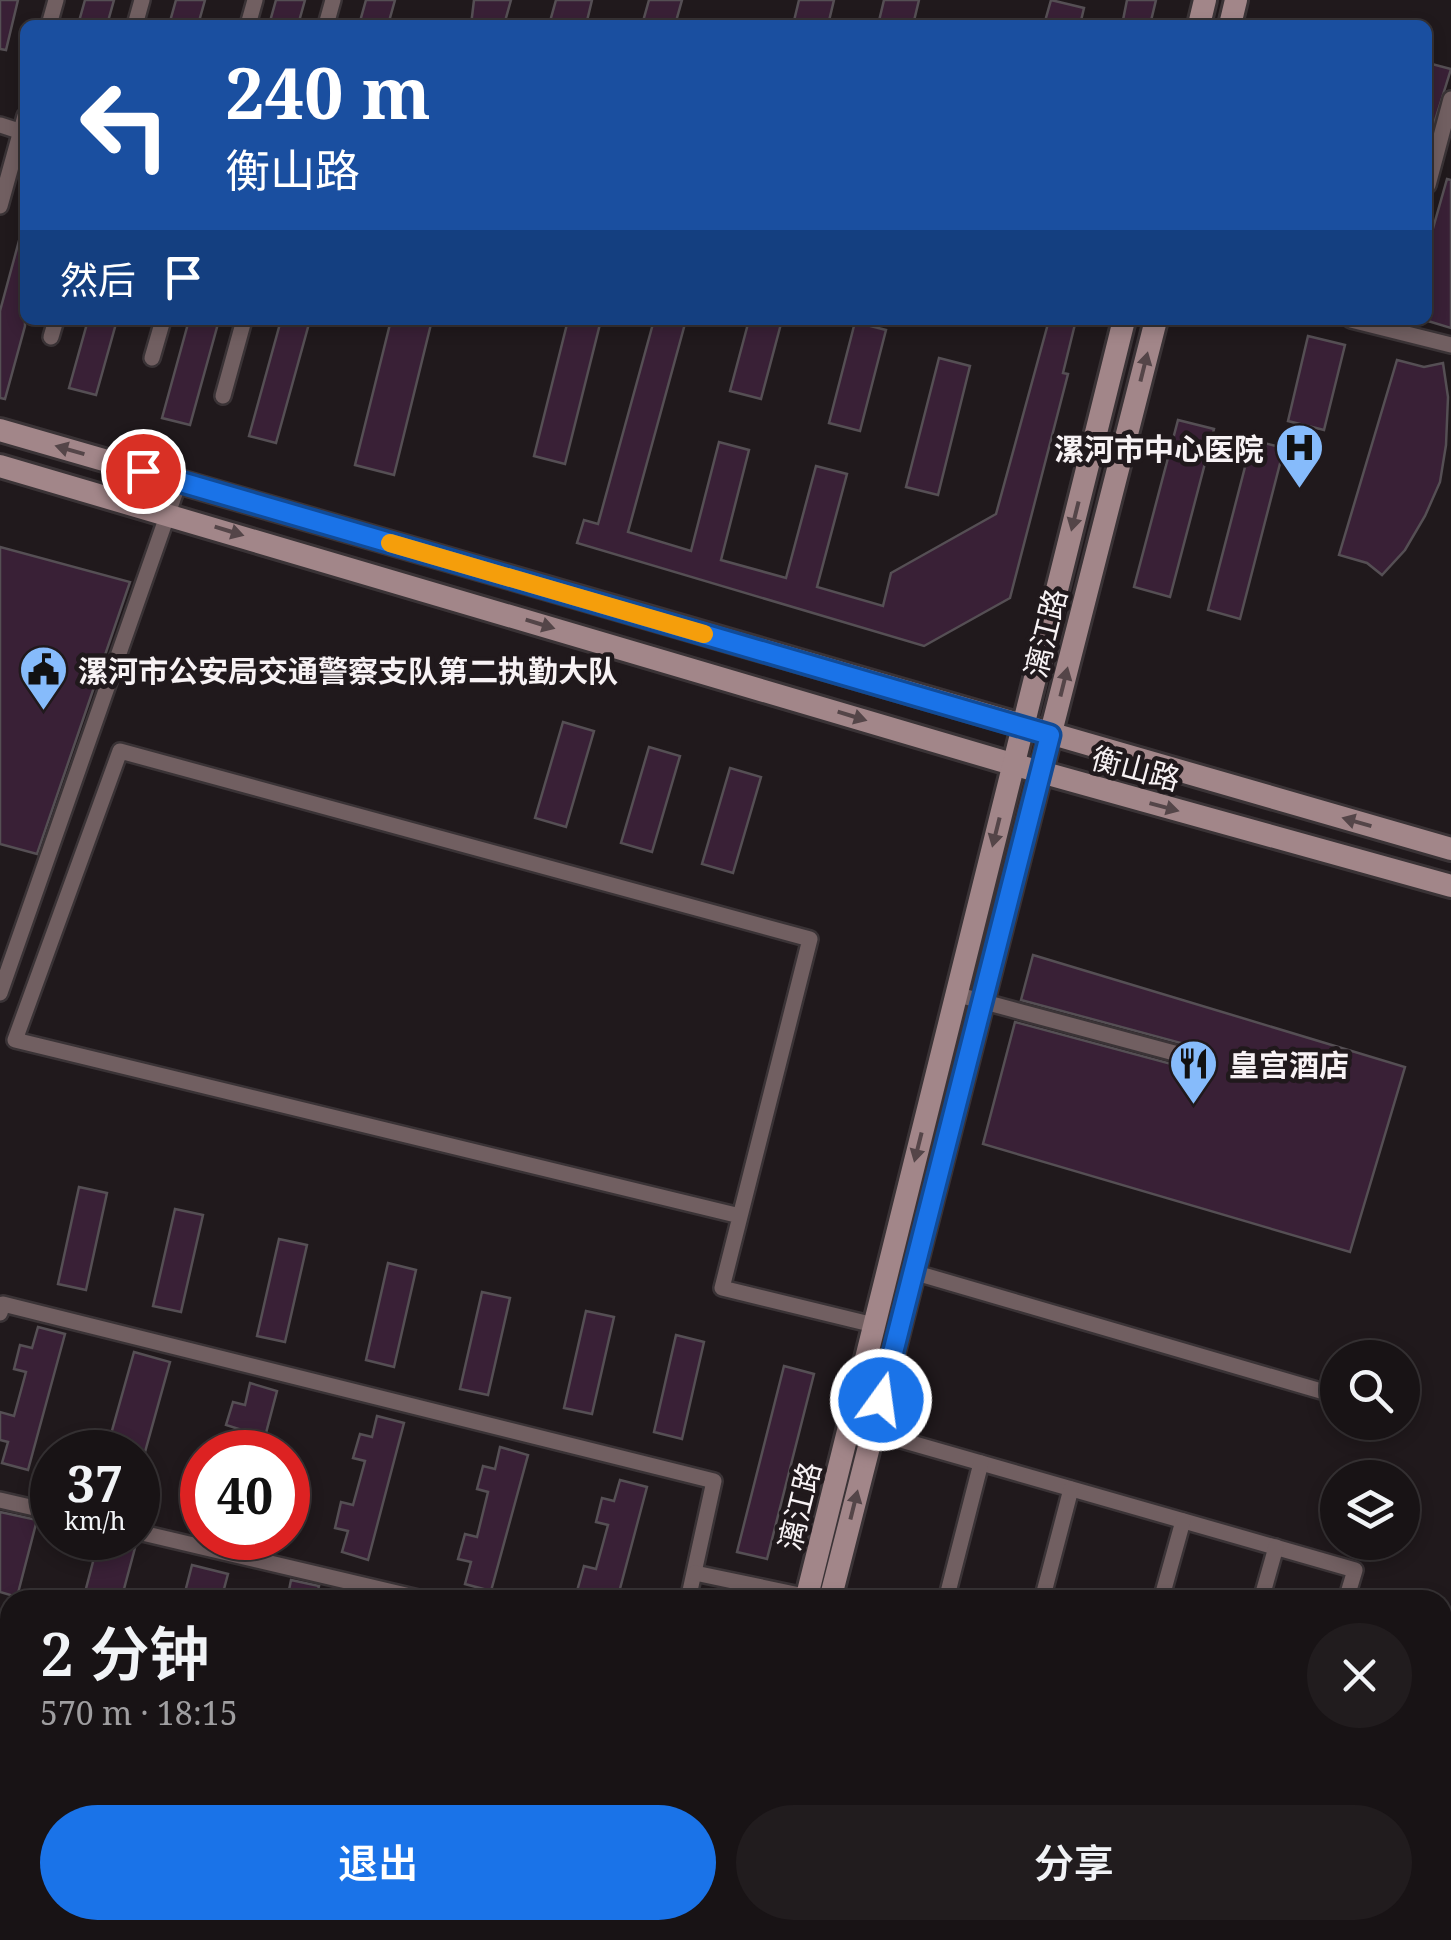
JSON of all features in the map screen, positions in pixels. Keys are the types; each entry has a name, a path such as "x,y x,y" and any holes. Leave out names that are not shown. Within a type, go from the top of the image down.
{"street":[{"path":"1432,170 1451,99"},
{"path":"0,206 20,140"},
{"path":"52,337 55,325"},
{"path":"152,358 161,325"},
{"path":"222,396 243,325"},
{"name":"漓江路","path":"818,1590 874,1325 1123,325"},
{"name":"漓江路","path":"819,1590 872,1432 1155,325"},
{"path":"1389,325 1451,345"},
{"name":"衡山路","path":"0,430 1451,849"},
{"name":"衡山路","path":"0,466 1012,764 1451,886"},
{"path":"0,993 179,482"},
{"path":"740,1216 16,1040 120,751 810,939 722,1288 874,1325"},
{"path":"955,994 1178,1054"},
{"path":"913,1272 1320,1391"},
{"path":"0,1313 3,1304 714,1481 690,1590"},
{"path":"872,1432 1354,1570 1349,1590"},
{"path":"949,1590 981,1463"},
{"path":"1045,1590 1071,1489"},
{"path":"0,1500 30,1507"},
{"path":"1164,1590 1183,1521"},
{"path":"160,1537 384,1590"},
{"path":"1264,1590 1276,1548"},
{"path":"694,1574 772,1590"}],"building":[{"path":"0,0 18,0 6,50 0,49"},
{"path":"85,0 114,0 108,20 79,20"},
{"path":"176,0 205,0 199,20 170,20"},
{"path":"276,0 305,0 299,20 270,20"},
{"path":"366,0 395,0 389,20 360,20"},
{"path":"474,0 511,0 505,20 472,20"},
{"path":"556,0 592,0 587,20 550,20"},
{"path":"649,0 682,0 676,20 643,20"},
{"path":"799,0 834,0 829,20 794,20"},
{"path":"884,0 919,0 914,20 879,20"},
{"path":"1051,0 1084,8 1081,20 1045,20"},
{"path":"1127,0 1156,0 1151,20 1123,20"},
{"path":"1432,64 1451,69 1432,130"},
{"path":"1447,179 1451,180 1451,328 1432,322 1432,232"},
{"path":"20,237 20,325 25,326 5,399 0,398 0,311"},
{"path":"87,325 116,325 96,395 69,388"},
{"path":"188,325 218,325 190,425 162,418"},
{"path":"280,325 309,325 276,443 249,436"},
{"path":"390,325 431,325 394,475 355,465"},
{"path":"567,325 600,325 565,464 534,456"},
{"path":"653,325 685,325 628,532 691,551 719,442 749,450 721,560 786,578 816,466 847,474 817,587 883,606 891,573 996,514 1048,325 1075,325 1063,373 1068,374 1010,598 924,646 577,543 584,520 598,524"},
{"path":"748,325 781,325 761,399 730,391"},
{"path":"854,325 886,330 860,431 829,423"},
{"path":"1308,336 1345,345 1324,430 1288,421"},
{"path":"939,358 970,366 938,495 906,487"},
{"path":"1397,360 1424,367 1443,363 1448,397 1446,445 1440,482 1425,516 1405,550 1382,575 1367,563 1339,555"},
{"path":"1178,420 1214,429 1170,597 1134,587"},
{"path":"1252,440 1284,448 1240,619 1208,610"},
{"name":"漯河市公安局交通警察支队第二执勤大队","path":"0,547 130,582 37,854 0,844"},
{"path":"563,722 594,731 566,827 535,818"},
{"path":"649,747 680,756 652,852 621,843"},
{"path":"730,768 761,777 733,873 702,864"},
{"name":"皇宫酒店","path":"1033,955 1405,1067 1350,1252 983,1144 1015,1022 1175,1065 1185,1063 1189,1056 1181,1043 1021,1000"},
{"path":"79,1187 107,1193 86,1290 58,1284"},
{"path":"175,1209 203,1215 181,1312 153,1306"},
{"path":"279,1239 307,1245 285,1342 257,1336"},
{"path":"388,1263 416,1270 394,1367 366,1360"},
{"path":"482,1292 510,1298 488,1395 460,1389"},
{"path":"586,1311 614,1317 592,1414 564,1408"},
{"path":"38,1327 65,1334 39,1430 30,1430 28,1470 2,1463 8,1442 0,1440 0,1412 14,1416 26,1372 14,1369 20,1345 32,1348"},
{"path":"676,1335 704,1342 682,1439 654,1432"},
{"path":"134,1352 170,1362 151,1430 112,1430"},
{"path":"784,1366 814,1374 767,1559 737,1552"},
{"path":"250,1383 277,1391 267,1430 239,1430 226,1425 233,1402 245,1405"},
{"path":"377,1416 404,1423 368,1560 342,1552 348,1531 335,1528 341,1502 353,1505 365,1461 353,1458 360,1434 372,1437"},
{"path":"500,1447 528,1455 491,1590 487,1590 465,1584 471,1562 458,1559 465,1534 477,1537 488,1492 477,1489 483,1466 495,1469"},
{"path":"620,1480 647,1487 620,1590 577,1590 584,1566 596,1569 608,1525 596,1522 602,1498 614,1501"},
{"path":"0,1512 30,1518 30,1547 19,1590 0,1590"},
{"path":"93,1560 132,1560 124,1590 86,1590"},
{"path":"192,1565 228,1574 224,1590 186,1590"},
{"path":"291,1580 319,1586 318,1590 289,1590"}],"slow traffic":[{"path":"390,543 704,634"}],"place":[{"name":"漯河市中心医院","path":"1299,490"},
{"name":"漯河市公安局交通警察支队第二执勤大队","path":"43,712"},
{"name":"皇宫酒店","path":"1194,1106"}],"route":[{"path":"143,471 1050,735 881,1400"}]}
